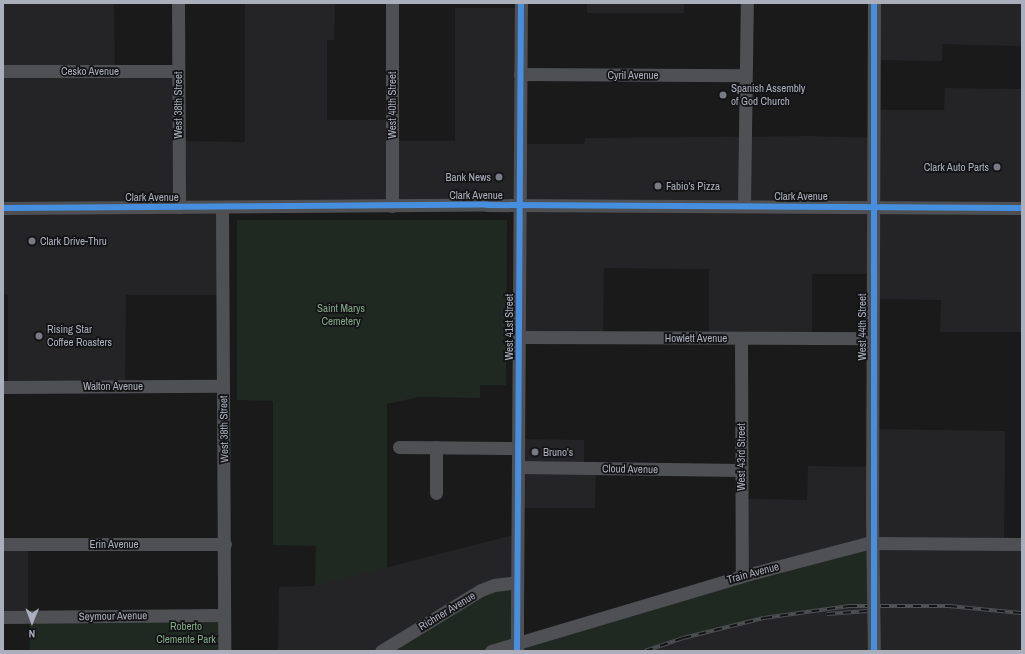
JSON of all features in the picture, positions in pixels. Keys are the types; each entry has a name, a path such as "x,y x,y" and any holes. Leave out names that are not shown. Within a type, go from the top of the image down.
{"street":[{"name":"West 38th Street","path":"178,3 179,207"},
{"name":"West 40th Street","path":"392,3 392,206"},
{"name":"West 41st Street","path":"517,651 521,3"},
{"path":"744,206 747,3"},
{"name":"West 44th Street","path":"874,3 872,338 874,651"},
{"name":"Cesko Avenue","path":"3,71 178,71"},
{"name":"Cyril Avenue","path":"520,74 745,75"},
{"name":"Clark Avenue","path":"3,208 519,205 1022,208"},
{"name":"West 38th Street","path":"222,207 225,544 223,615 224,651"},
{"name":"Howlett Avenue","path":"519,337 872,338"},
{"name":"West 43rd Street","path":"741,338 742,576"},
{"name":"Walton Avenue","path":"3,387 223,386"},
{"path":"399,447 518,448"},
{"path":"436,447 436,493"},
{"name":"Cloud Avenue","path":"518,467 741,470"},
{"name":"Train Avenue","path":"491,651 742,576 868,543 1022,544"},
{"name":"Erin Avenue","path":"3,544 225,544"},
{"name":"Richner Avenue","path":"381,651 481,590 494,585 517,582"},
{"name":"Seymour Avenue","path":"3,617 223,615"}],"shaded area":[{"path":"3,3 114,3 115,71 178,71 179,141 245,142 245,3 335,3 334,40 327,40 327,120 392,120 392,141 455,141 455,8 521,8 520,144 584,144 585,138 809,136 874,138 874,110 944,110 945,88 1022,89 1022,332 940,332 941,300 872,299 872,274 812,274 812,338 709,338 709,269 604,268 603,337 519,337 519,206 222,207 223,295 126,295 125,386 8,387 8,294 3,294"},
{"path":"587,3 684,3 684,13 587,13"},
{"path":"880,3 1022,3 1022,46 942,44 942,61 880,60"},
{"path":"872,429 1005,431 1004,544 1022,544 1022,651 645,651 683,638 764,618 807,611 874,606 742,576 742,499 807,500 808,466 872,467"},
{"path":"518,439 584,440 584,468 596,468 595,508 518,508"},
{"path":"517,534 517,582 381,651 278,651 279,587 315,586"},
{"path":"3,544 28,544 28,617 3,617"}],"green space":[{"name":"Saint Marys Cemetery","path":"237,220 507,220 506,385 480,385 480,398 419,397 387,404 387,568 315,586 316,546 273,545 273,401 237,400"},
{"path":"868,543 874,606 807,611 764,618 683,638 645,651 381,651 477,593 517,582 517,643"},
{"name":"Roberto Clemente Park","path":"223,615 224,651 30,651 29,622"}],"railway":[{"path":"645,651 683,638 764,618 849,606 949,606 1022,613"},
{"path":"827,614 867,611"}],"cycle path":[{"path":"517,651 521,3"},
{"path":"874,3 874,651"},
{"path":"3,208 487,205 1022,208"}],"place":[{"name":"Spanish Assembly of God Church","path":"723,95"},
{"name":"Clark Auto Parts","path":"997,167"},
{"name":"Bank News","path":"499,177"},
{"name":"Fabio's Pizza","path":"658,186"},
{"name":"Clark Drive-Thru","path":"32,241"},
{"name":"Rising Star Coffee Roasters","path":"39,336"},
{"name":"Bruno's","path":"535,452"}]}
